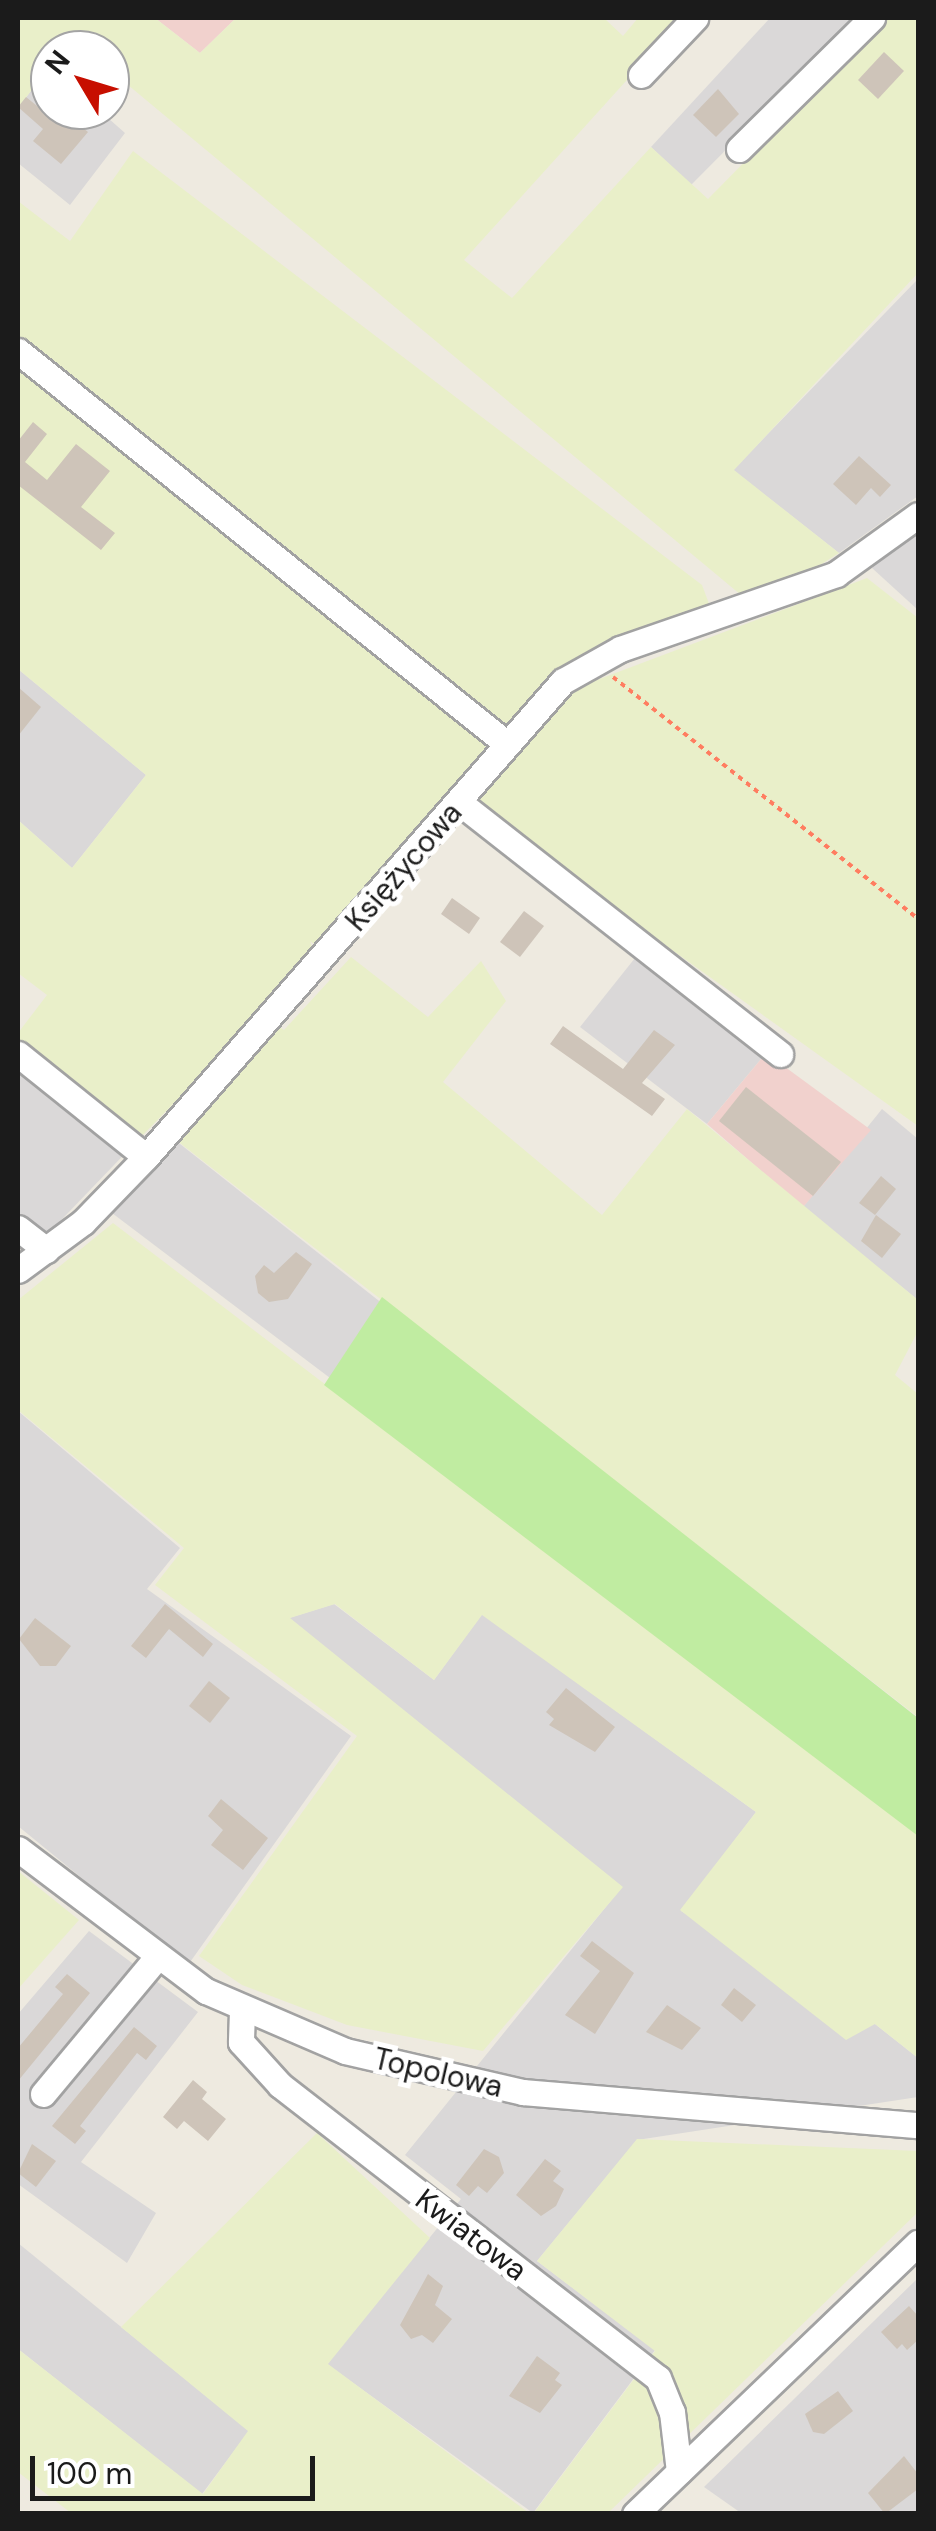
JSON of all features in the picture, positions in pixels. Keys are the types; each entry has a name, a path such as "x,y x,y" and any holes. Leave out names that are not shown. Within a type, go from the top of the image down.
{"street":[{"path":"641,75 695,18"},
{"path":"739,149 872,18"},
{"path":"18,351 507,744"},
{"name":"Księżycowa","path":"18,1270 46,1250 146,1158 460,802 551,692 597,658 855,564 918,515"},
{"path":"460,802 780,1054"},
{"path":"18,1054 146,1158"},
{"path":"18,1228 46,1250"},
{"name":"Topolowa","path":"18,1848 157,1957 242,2011 335,2048 492,2087 918,2125"},
{"path":"43,2094 157,1957"},
{"name":"Kwiatowa","path":"242,2011 241,2042 280,2085 658,2378 672,2412 679,2472"},
{"path":"635,2514 918,2243"}],"path":[{"path":"597,658 636,698 918,920"}],"shaded area":[{"path":"155,18 236,18 200,53"},
{"path":"770,18 857,18 691,185 651,147"},
{"path":"30,92 30,130 125,133 70,205 18,163 18,108"},
{"path":"918,279 918,496 839,553 733,470"},
{"path":"918,522 918,610 872,568"},
{"path":"18,669 146,775 72,868 18,820"},
{"path":"639,953 766,1053 707,1124 580,1027"},
{"path":"18,1035 139,1139 42,1240 18,1220"},
{"path":"766,1053 871,1130 803,1207 707,1124"},
{"path":"882,1109 918,1139 918,1300 803,1207"},
{"path":"175,1140 388,1308 334,1381 112,1213"},
{"path":"18,1411 180,1548 147,1589 351,1736 188,1965 18,1826"},
{"path":"334,1604 434,1680 482,1614 756,1812 681,1911 875,2024 918,2058 918,2097 637,2140 537,2261 655,2350 533,2513 327,2364 461,2199 405,2155 622,1887 289,1618"},
{"path":"89,1931 198,2012 81,2162 156,2213 127,2263 18,2184 18,2014"},
{"path":"18,2243 249,2431 202,2494 18,2349"},
{"path":"918,2278 918,2513 741,2513 704,2487"}],"green space":[{"path":"18,18 155,18 200,53 236,18 604,18 623,36 638,18 683,18 464,260 512,298 651,147 708,199 887,18 918,18 918,273 734,470 839,553 803,576 741,595 130,87 130,30 30,30 30,92 18,108"},
{"path":"133,151 702,585 711,609 559,670 328,954 310,941 316,957 139,1139 18,1053 18,1033 47,995 18,973 18,820 72,868 146,775 18,669 18,201 70,241"},
{"path":"867,578 918,618 918,1126 637,925 475,798 573,689"},
{"path":"351,957 428,1017 481,961 506,1001 443,1082 602,1215 687,1109 918,1300 918,1331 895,1375 918,1394 918,1717 176,1140 276,1025 284,1030"},
{"path":"113,1223 918,1835 918,2058 875,2024 846,2040 680,1910 756,1812 482,1615 434,1680 335,1604 290,1618 623,1887 483,2051 347,2025 242,1985 199,1956 357,1736 155,1585 184,1548 18,1410 18,1300"},
{"path":"382,1297 918,1718 918,1836 324,1385"},
{"path":"18,1871 79,1920 18,1989"},
{"path":"317,2133 430,2238 328,2364 529,2513 71,2513 18,2472 18,2349 203,2494 248,2431 121,2327"},
{"path":"637,2139 918,2151 918,2212 608,2513 533,2514 655,2351 537,2261"}],"building":[{"path":"884,52 904,71 878,99 858,80"},
{"path":"718,89 739,114 716,137 693,115"},
{"path":"26,97 30,100 30,118 18,107"},
{"path":"42,130 88,132 61,164 33,141"},
{"path":"33,422 47,434 25,462 47,480 76,444 110,471 81,507 115,533 101,550 18,485 18,441"},
{"path":"859,456 891,485 880,497 871,488 856,505 833,484"},
{"path":"18,687 41,707 18,736"},
{"path":"452,898 480,918 469,934 441,914"},
{"path":"524,911 544,926 520,957 500,942"},
{"path":"563,1026 623,1069 654,1030 675,1045 642,1083 665,1099 652,1116 550,1044"},
{"path":"746,1087 841,1162 813,1196 719,1121"},
{"path":"881,1176 896,1189 875,1215 859,1203"},
{"path":"876,1215 901,1234 882,1258 861,1241"},
{"path":"296,1252 312,1264 288,1299 269,1302 258,1293 255,1276 264,1265 274,1273"},
{"path":"165,1604 213,1644 203,1657 169,1629 146,1658 131,1646"},
{"path":"35,1618 71,1646 56,1666 40,1666 19,1639"},
{"path":"209,1681 230,1698 210,1723 189,1706"},
{"path":"566,1688 615,1727 595,1752 549,1725 554,1719 546,1712"},
{"path":"221,1799 268,1838 243,1870 211,1845 223,1830 208,1816"},
{"path":"592,1941 634,1973 595,2034 565,2015 600,1971 580,1956"},
{"path":"67,1974 90,1993 18,2081 18,2048 63,1994 55,1987"},
{"path":"734,1988 756,2005 742,2022 721,2005"},
{"path":"667,2005 701,2028 682,2050 646,2032"},
{"path":"134,2027 157,2046 146,2060 137,2053 80,2126 86,2131 75,2144 52,2126"},
{"path":"193,2080 207,2092 202,2099 226,2119 208,2141 184,2121 177,2129 163,2117"},
{"path":"32,2144 56,2161 36,2187 18,2173"},
{"path":"484,2149 499,2157 504,2173 487,2193 478,2186 469,2196 456,2185"},
{"path":"545,2159 561,2171 553,2181 564,2189 556,2206 541,2216 516,2195"},
{"path":"428,2274 443,2286 435,2305 452,2319 433,2343 422,2335 411,2339 400,2325"},
{"path":"909,2306 918,2316 918,2340 907,2350 902,2344 897,2349 881,2332"},
{"path":"537,2356 560,2373 555,2380 562,2385 540,2413 509,2396"},
{"path":"838,2391 853,2411 824,2434 813,2432 805,2414"},
{"path":"904,2456 918,2474 918,2489 885,2514 868,2493"}]}
